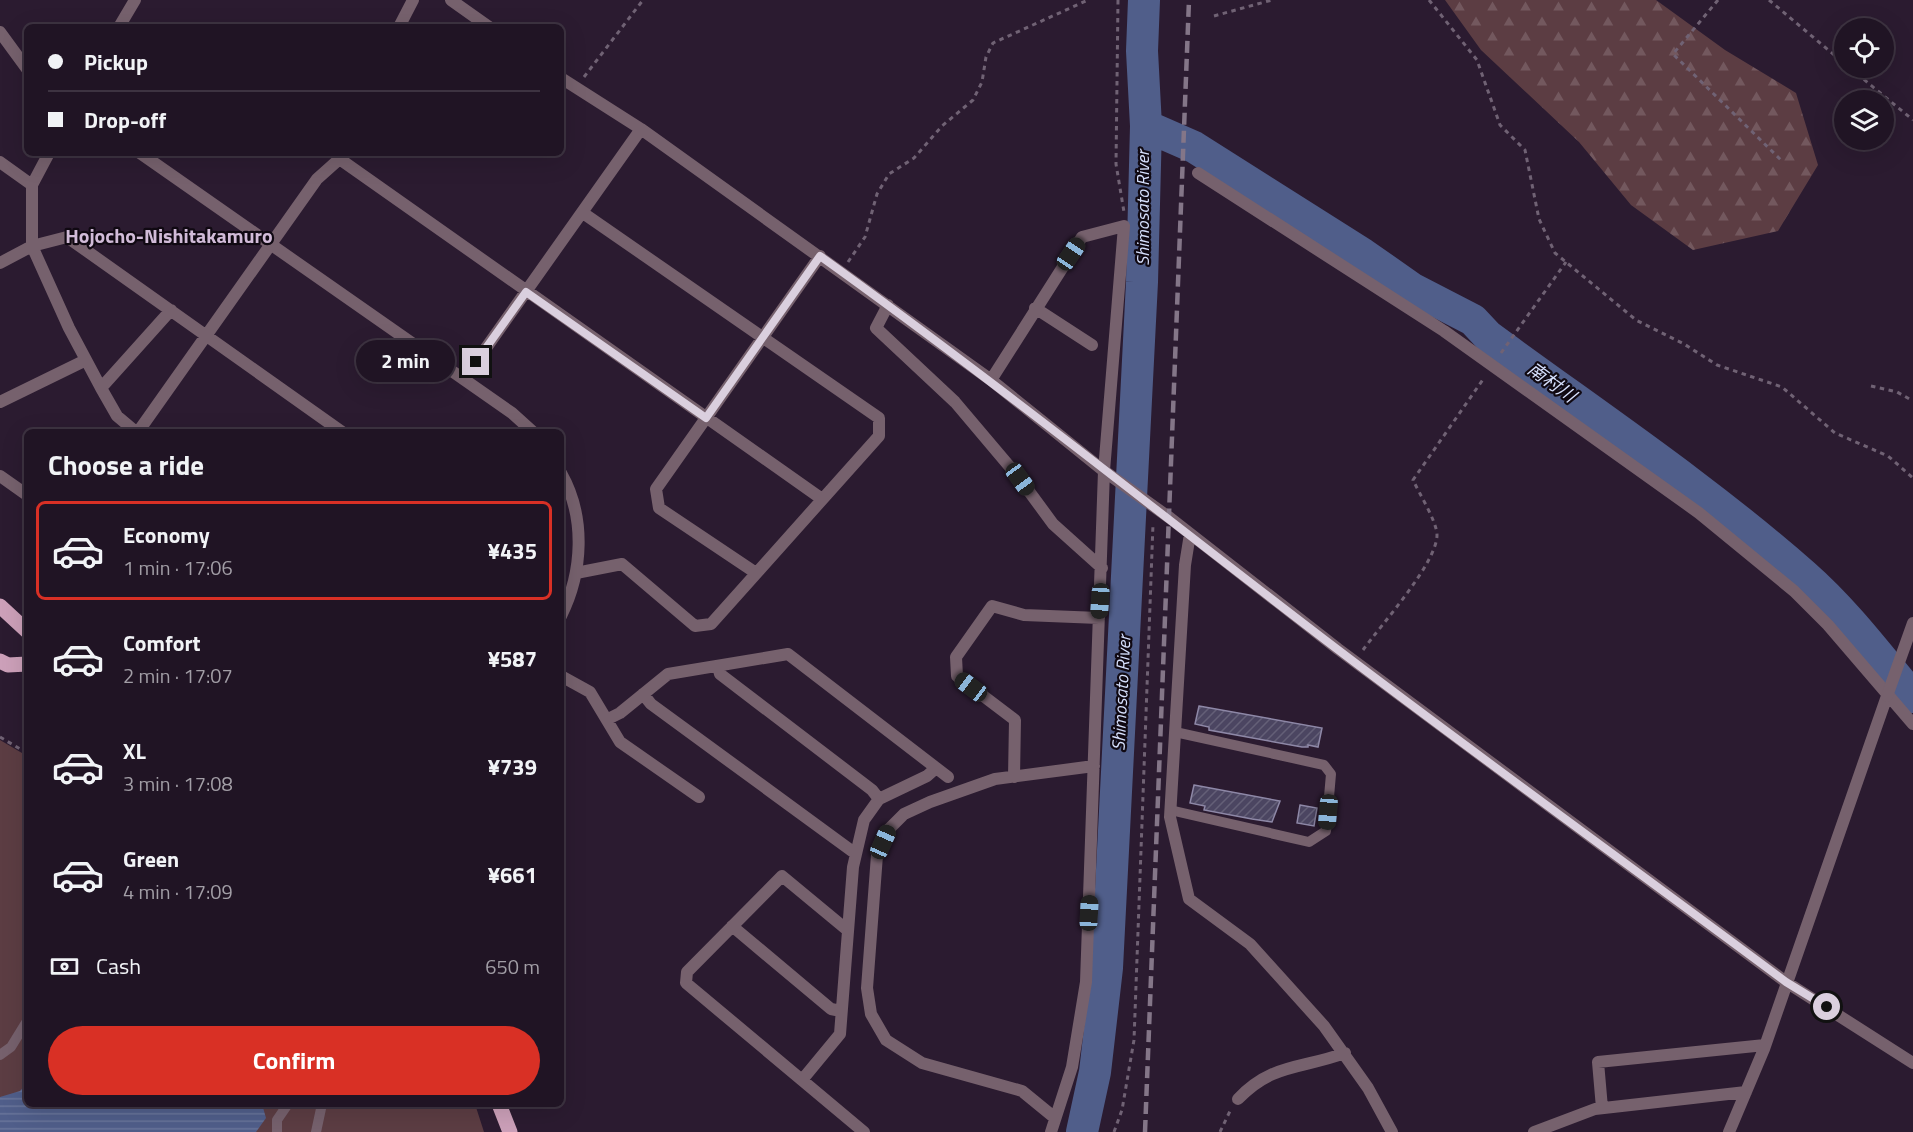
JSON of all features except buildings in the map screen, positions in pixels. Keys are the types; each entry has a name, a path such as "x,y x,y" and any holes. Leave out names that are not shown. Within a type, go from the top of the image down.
{"main road":[{"path":"0,606 24,628"},
{"path":"4,663 24,664"},
{"path":"4,663 24,678"},
{"path":"500,1107 510,1132"}],"street":[{"path":"121,24 135,0"},
{"path":"401,24 413,0"},
{"path":"451,0 485,24"},
{"path":"0,32 24,65"},
{"path":"564,80 641,129 991,380 1108,474 1190,534 1355,662 1786,982 1913,1063"},
{"path":"464,379 641,129"},
{"path":"47,156 32,185 32,246 101,388 117,416 133,429"},
{"path":"144,156 512,413 530,429"},
{"path":"139,429 317,179 343,156 526,292 822,500"},
{"path":"0,162 32,185"},
{"path":"1198,173 1444,331 1560,411 1699,513 1794,591 1828,625 1913,724"},
{"path":"576,573 622,564 695,626 711,624 879,436 879,418 583,213"},
{"path":"991,380 1035,308 1083,237 1124,226 1099,618 1086,982 1072,1067 1051,1132"},
{"path":"0,263 32,246 67,237 338,429"},
{"path":"756,573 659,508 656,489 820,256"},
{"path":"888,305 876,328 955,402 1020,479 1053,524 1102,568"},
{"path":"1035,308 1092,345"},
{"path":"101,388 171,310"},
{"path":"0,402 86,360"},
{"path":"0,476 24,493"},
{"path":"564,481 575,509 579,540 576,573 564,607"},
{"path":"1190,534 1185,565 1170,810 1190,899 1250,944 1345,1053 1392,1132"},
{"path":"1014,777 1015,720 957,676 956,657 992,606 1024,615 1099,618"},
{"path":"1729,1132 1765,1045 1913,623"},
{"path":"608,719 668,674 788,654 948,777"},
{"path":"718,666 720,674 872,790 879,798"},
{"path":"564,678 590,692 620,742 699,797"},
{"path":"643,694 651,704 856,854"},
{"path":"1055,1118 1022,1091 922,1063 886,1040 871,1014 867,988 878,855 889,829 904,814 930,802 995,780 1094,766"},
{"path":"802,1080 840,1034 846,929 856,854 864,820 879,798 927,776 936,768"},
{"path":"846,929 782,876 687,972 686,982 864,1132"},
{"path":"732,926 831,1009 841,1011"},
{"path":"1602,1108 1598,1062 1765,1045"},
{"path":"1238,1099 1254,1082 1277,1072 1345,1053"},
{"path":"1534,1132 1602,1108 1746,1092"}],"lane":[{"path":"1170,810 1309,842 1326,831 1331,774 1324,765 1175,732"},
{"path":"0,1055 11,1047 24,1026"},
{"path":"276,1132 277,1120 286,1107"},
{"path":"316,1132 321,1107"}],"path":[{"path":"575,87 643,0"},
{"path":"841,271 866,237 877,194 889,174 914,158 942,126 973,100 982,82 986,57 993,43 1088,0"},
{"path":"1118,0 1116,164 1124,207 1124,226"},
{"path":"1214,16 1272,0"},
{"path":"1429,0 1477,60 1500,125 1525,150 1539,219 1555,253 1636,320 1684,344 1717,365 1782,387 1835,433 1888,456 1913,478"},
{"path":"1718,0 1674,54 1783,162"},
{"path":"1769,0 1834,55"},
{"path":"1862,78 1913,120"},
{"path":"1355,662 1426,566 1435,549 1437,532 1413,480 1566,261"},
{"path":"1871,386 1897,392 1913,401"},
{"path":"1114,1132 1122,1110 1134,1040 1151,505"},
{"path":"0,736 24,751"},
{"path":"1220,1132 1238,1099"}],"green space":[{"path":"1445,0 1656,0 1725,50 1796,93 1818,165 1778,231 1693,250 1631,205 1579,142 1481,50"},
{"path":"0,740 24,754 24,1107 476,1107 484,1132 0,1132"}],"water":[{"path":"24,1086 24,1107 263,1107 266,1118 256,1132 0,1132 0,1097 20,1091"}],"waterway":[{"name":"Shimosato River","path":"1082,1132 1095,1072 1107,968 1142,282 1146,126 1142,51 1144,0"},
{"name":"南村川","path":"1146,126 1194,147 1363,254 1413,289 1473,320 1488,336 1648,452 1804,575 1847,618 1913,697"}],"railway":[{"path":"1145,1132 1189,0"}],"district":[{"name":"Hojocho-Nishitakamuro","path":"169,235"}],"route":[{"path":"476,362 526,292 706,418 820,256 991,380 1104,471 1170,518 1338,649 1786,982 1827,1007"}]}
